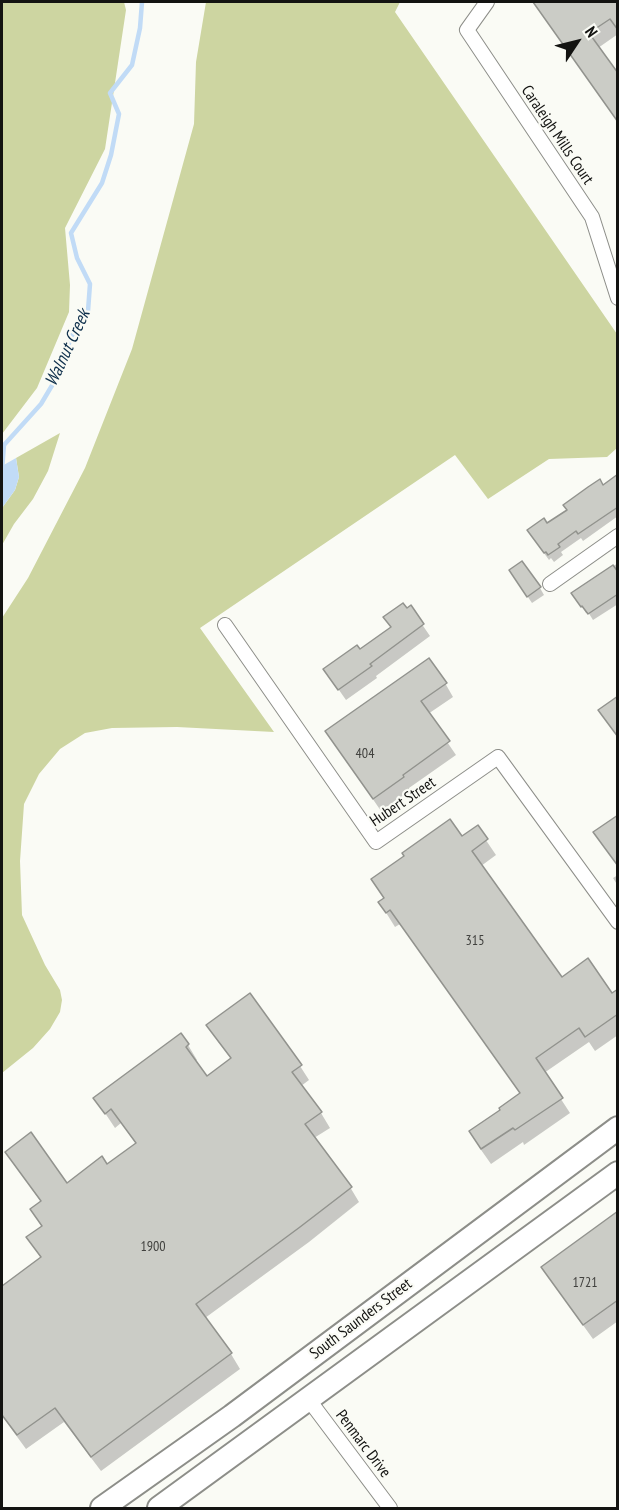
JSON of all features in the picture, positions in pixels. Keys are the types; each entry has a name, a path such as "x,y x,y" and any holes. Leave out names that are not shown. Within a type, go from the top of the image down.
{"main road":[{"name":"South Saunders Street","path":"102,1509 232,1416 618,1128"},
{"name":"South Saunders Street","path":"159,1509 618,1173"}],"street":[{"name":"Caraleigh Mills Court","path":"487,2 467,30 592,217 618,298"},
{"path":"550,584 618,536"},
{"name":"Hubert Street","path":"225,625 376,842 498,757 618,922"},
{"name":"Penmarc Drive","path":"309,1400 390,1509"}],"green space":[{"path":"2,2 124,2 126,10 105,149 65,228 70,285 69,312 37,388 2,434"},
{"path":"206,2 400,2 395,12 617,334 617,448 607,457 549,459 488,499 455,455 200,628 274,732 177,727 112,728 85,733 60,749 39,774 24,804 20,861 22,915 45,965 60,990 62,1000 60,1012 50,1029 33,1048 2,1073 2,618 28,578 85,468 132,349 194,124 196,62"},
{"path":"60,433 48,471 33,499 2,545 2,508 15,490 19,477 16,458"}],"water":[{"path":"16,458 19,477 15,490 2,508 2,466"}],"building":[{"path":"533,2 618,2 618,30 610,19 589,33 618,73 618,122"},
{"path":"618,474 618,507 578,534 576,531 558,544 560,547 548,555 544,553 527,530 544,518 547,523 567,510 563,505 600,479 603,485"},
{"path":"522,561 541,587 527,597 509,570"},
{"path":"613,565 618,572 618,594 588,614 571,593"},
{"path":"403,603 407,608 411,605 424,624 338,690 323,669 357,645 360,649 391,627 383,617"},
{"path":"429,658 447,683 421,701 450,741 373,799 325,731"},
{"path":"618,696 618,737 598,710"},
{"path":"618,815 618,866 593,832"},
{"path":"450,819 462,836 478,825 488,839 472,851 562,977 588,958 612,993 618,989 618,1014 585,1037 579,1028 536,1058 563,1098 515,1130 513,1128 481,1149 469,1131 520,1093 390,910 386,913 378,902 384,898 371,879 404,856 402,853"},
{"path":"250,993 302,1065 292,1072 322,1112 305,1124 352,1187 196,1304 232,1353 91,1457 55,1408 17,1435 2,1415 2,1286 41,1257 26,1237 42,1226 30,1209 41,1201 5,1152 31,1132 67,1183 102,1156 107,1164 136,1143 111,1109 105,1114 93,1098 181,1033 189,1044 186,1047 207,1076 231,1058 206,1025"},
{"path":"618,1211 618,1300 583,1325 541,1267"}],"waterway":[{"name":"Walnut Creek","path":"2,470 4,445 41,404 60,372 71,337 88,311 90,284 77,258 71,233 102,183 111,155 119,114 110,93 132,65 140,28 142,2"}]}
